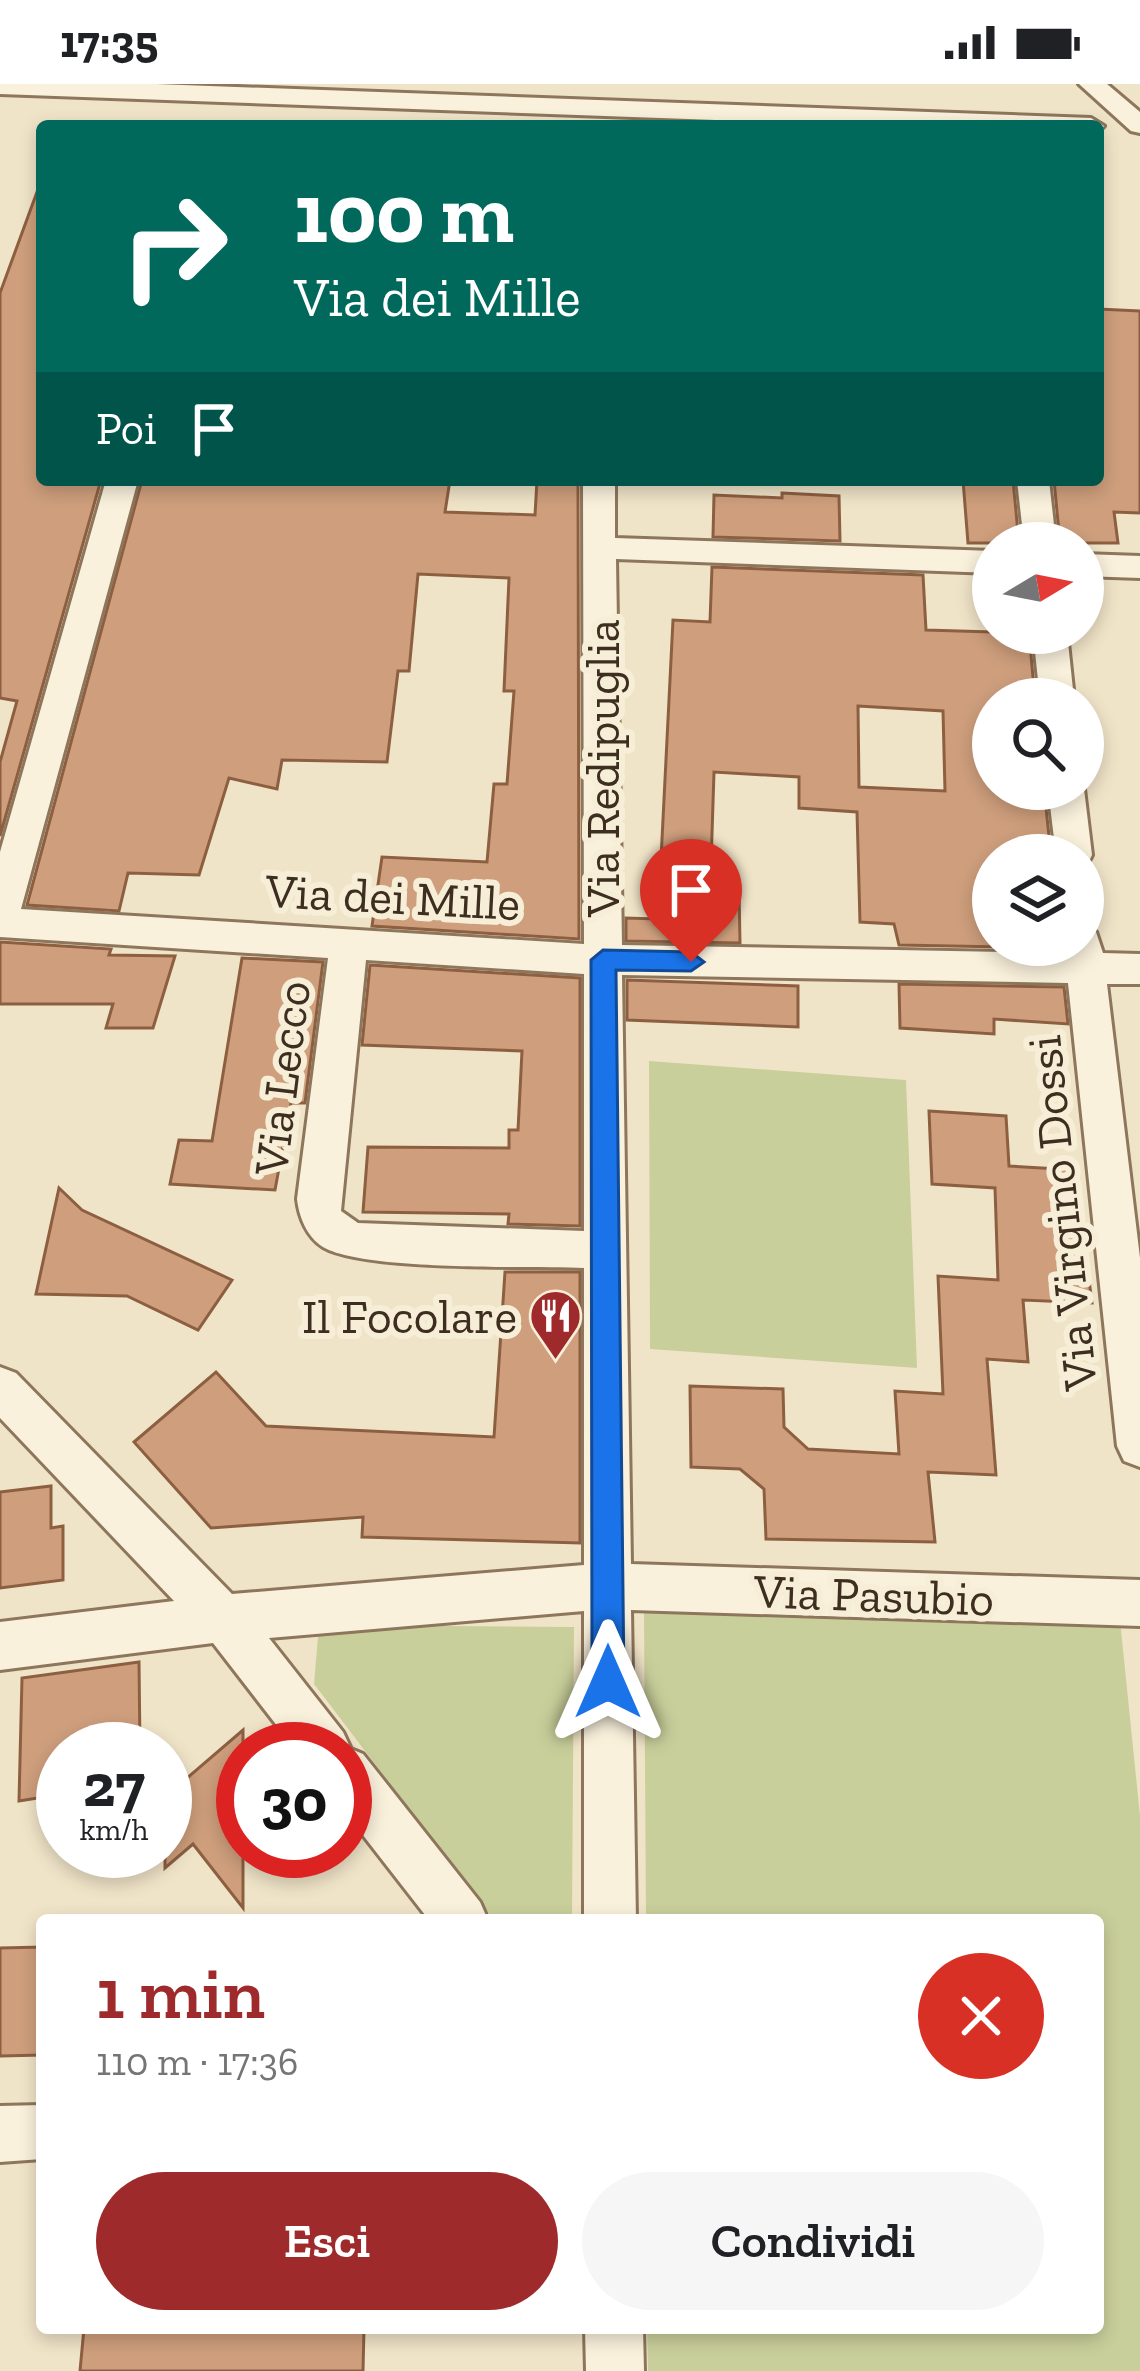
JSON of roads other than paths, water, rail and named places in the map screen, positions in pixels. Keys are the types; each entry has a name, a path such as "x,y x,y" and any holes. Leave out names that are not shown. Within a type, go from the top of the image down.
{"street":[{"path":"1092,84 1134,125"},
{"path":"0,86 944,120"},
{"path":"223,120 230,94"},
{"path":"1104,126 1134,125"},
{"path":"0,920 120,486"},
{"name":"Via Redipuglia","path":"599,486 610,1914"},
{"path":"1034,486 1038,522"},
{"path":"601,548 972,561"},
{"path":"1104,566 1140,567"},
{"name":"Via dei Mille","path":"0,920 603,960 972,955"},
{"name":"Via Lecco","path":"349,945 318,1199 327,1226 358,1240 605,1250"},
{"name":"Via dei Mille","path":"1104,959 1140,968"},
{"name":"Via Virgino Dossi","path":"1085,966 1140,1447"},
{"path":"0,1387 223,1618 305,1722"},
{"name":"Via Pasubio","path":"0,1646 223,1618 607,1586 1140,1603"},
{"path":"372,1806 457,1914"},
{"path":"0,2134 36,2132"},
{"path":"614,2334 615,2371"}],"place":[{"name":"Il Focolare","path":"556,1362"}]}
